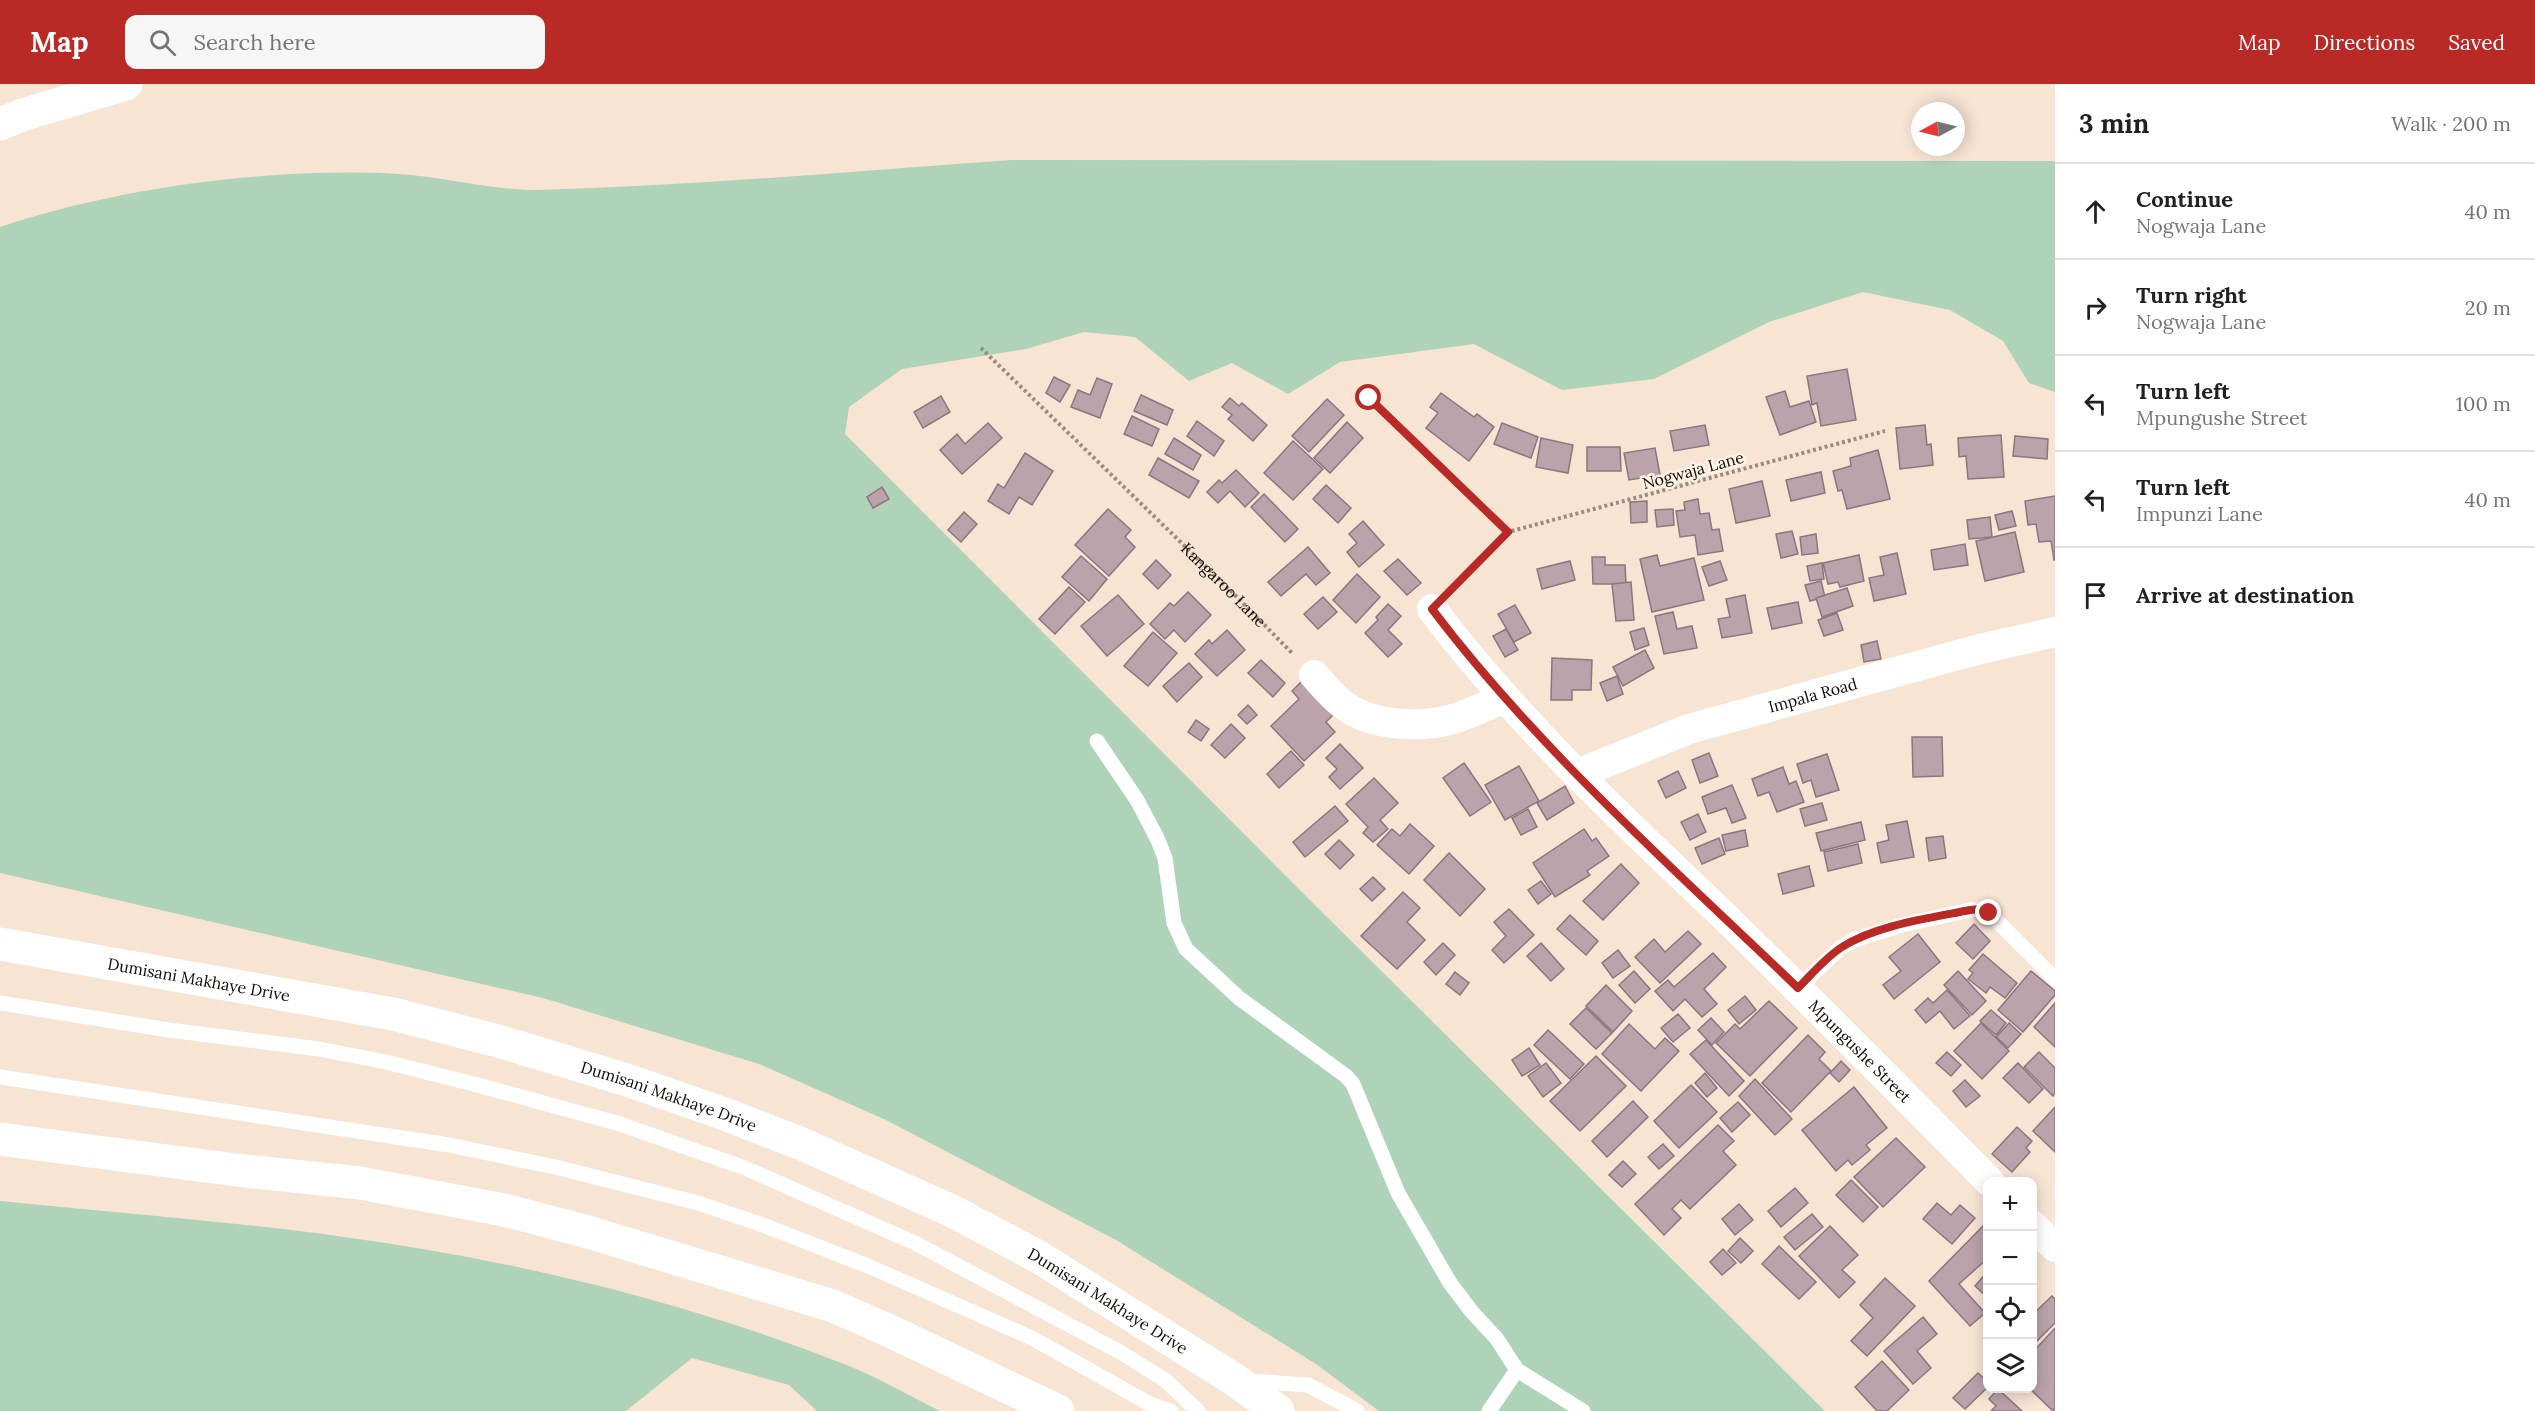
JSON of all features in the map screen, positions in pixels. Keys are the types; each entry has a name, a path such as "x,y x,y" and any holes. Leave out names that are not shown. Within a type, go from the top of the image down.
{"main road":[{"path":"0,124 126,84"},
{"name":"Dumisani Makhaye Drive","path":"0,944 393,1014 498,1041 627,1080 712,1109 802,1144 950,1210 1038,1256 1235,1380 1278,1411"},
{"path":"0,1139 236,1170 360,1183 483,1206 588,1232 833,1306 1058,1411"}],"street":[{"name":"Mpungushe Street","path":"1432,609 1465,653 1577,774 1798,988 1985,1177"},
{"name":"Impala Road","path":"1577,774 1689,729 2055,632"},
{"path":"1314,675 1346,707 1359,714 1389,722 1432,723 1452,719 1505,698"},
{"path":"2037,1230 2055,1248"}],"lane":[{"path":"1097,741 1137,800 1157,838 1165,858 1174,923 1186,949 1239,998 1346,1076 1353,1084 1398,1194 1450,1283 1497,1339 1517,1370 1583,1411"},
{"path":"1798,988 1840,948 1854,940 1902,925 1976,909 1989,913 2055,979"},
{"path":"0,1003 169,1030 330,1051 386,1062 526,1097 620,1124 745,1168 915,1243 1120,1352 1165,1380 1198,1411"},
{"path":"0,1077 449,1145 555,1167 698,1203 771,1228 911,1285 1032,1338 1150,1404 1171,1411"},
{"path":"1490,1411 1517,1370"},
{"path":"1235,1380 1308,1385 1357,1411"}],"path":[{"name":"Kangaroo Lane","path":"981,348 1233,592 1314,675"},
{"path":"1369,398 1508,532 1432,609"},
{"name":"Nogwaja Lane","path":"1508,532 1885,431"}],"green space":[{"path":"1012,160 2055,161 2055,392 2029,383 2003,341 1950,310 1863,292 1769,322 1654,379 1562,390 1474,344 1340,362 1288,394 1232,363 1189,381 1135,337 1084,332 1026,349 902,369 849,407 845,434 1825,1411 1379,1411 1316,1364 1116,1240 886,1120 759,1064 543,998 0,873 0,227 95,201 197,183 249,177 300,174 399,174 502,188 536,190 715,182"},
{"path":"0,1201 301,1231 408,1246 598,1285 784,1341 856,1369 940,1411 817,1411 789,1385 692,1358 626,1411 0,1411"}],"building":[{"path":"1847,369 1856,420 1821,426 1817,403 1812,405 1807,376"},
{"path":"1054,377 1070,385 1060,402 1046,393"},
{"path":"1097,378 1112,384 1100,418 1071,407 1078,390 1090,395"},
{"path":"1785,391 1790,407 1809,401 1816,422 1780,435 1766,397"},
{"path":"1441,393 1474,417 1477,414 1494,427 1469,461 1426,428 1438,413 1430,407"},
{"path":"1141,395 1173,410 1167,425 1134,411"},
{"path":"941,396 950,412 923,428 914,412"},
{"path":"1230,398 1239,406 1242,403 1267,425 1253,441 1228,419 1232,415 1222,407"},
{"path":"1327,399 1344,415 1309,452 1292,436"},
{"path":"1132,416 1159,429 1152,446 1124,434"},
{"path":"1197,421 1224,441 1214,456 1187,436"},
{"path":"1347,422 1363,438 1330,473 1314,458"},
{"path":"988,423 1002,438 962,474 940,450 957,434 965,444"},
{"path":"1502,423 1538,437 1531,458 1494,444"},
{"path":"1705,425 1709,445 1674,451 1670,431"},
{"path":"1925,425 1927,445 1931,444 1933,465 1900,469 1896,428"},
{"path":"2001,435 2004,477 1968,479 1966,456 1959,457 1958,438"},
{"path":"2015,436 2048,439 2047,459 2013,456"},
{"path":"1174,438 1201,455 1193,470 1165,454"},
{"path":"1541,438 1573,445 1568,473 1536,467"},
{"path":"1293,441 1323,469 1293,500 1264,473"},
{"path":"1587,447 1620,447 1621,471 1587,471"},
{"path":"1655,448 1660,475 1629,480 1624,453"},
{"path":"1878,450 1890,499 1847,509 1842,490 1838,491 1833,471 1851,466 1850,458"},
{"path":"1025,453 1053,471 1032,505 1019,497 1009,514 988,501 998,484 1004,488"},
{"path":"1158,458 1199,481 1189,498 1149,475"},
{"path":"1236,470 1259,493 1245,507 1230,491 1218,503 1207,492 1219,480 1222,483"},
{"path":"1821,472 1825,493 1791,501 1786,480"},
{"path":"1762,481 1770,516 1736,523 1729,489"},
{"path":"1326,485 1351,508 1338,523 1313,499"},
{"path":"882,487 889,499 873,508 867,497"},
{"path":"1264,494 1298,529 1285,542 1251,507"},
{"path":"2055,496 2054,560 2051,541 2039,542 2036,524 2028,525 2025,501"},
{"path":"1698,499 1700,514 1709,513 1712,530 1719,529 1723,551 1698,555 1695,535 1680,537 1676,511 1685,510 1684,502"},
{"path":"1647,501 1647,522 1631,523 1630,502"},
{"path":"1108,509 1131,530 1125,537 1135,547 1109,576 1075,545"},
{"path":"1673,509 1674,525 1657,527 1655,510"},
{"path":"2012,511 2016,526 1999,530 1995,515"},
{"path":"964,512 977,524 961,542 948,530"},
{"path":"1990,517 1992,537 1969,539 1967,520"},
{"path":"1363,521 1384,545 1359,567 1347,552 1357,543 1349,534"},
{"path":"1792,531 1798,554 1781,558 1776,534"},
{"path":"2015,532 2024,572 1985,581 1976,541"},
{"path":"1816,534 1818,553 1802,555 1800,537"},
{"path":"1965,544 1968,565 1934,570 1931,550"},
{"path":"1308,547 1330,573 1316,585 1306,574 1281,596 1268,582"},
{"path":"1897,553 1906,594 1874,601 1869,578 1884,575 1880,557"},
{"path":"1657,555 1660,566 1694,558 1704,600 1652,612 1640,559"},
{"path":"1859,555 1864,581 1840,587 1838,582 1828,584 1823,563"},
{"path":"1081,556 1107,579 1089,601 1062,577"},
{"path":"1592,557 1605,557 1605,565 1625,565 1626,584 1593,584"},
{"path":"1398,559 1421,583 1407,595 1384,571"},
{"path":"1156,560 1171,575 1158,589 1143,574"},
{"path":"1570,561 1575,580 1542,589 1537,569"},
{"path":"1720,561 1727,580 1709,586 1702,567"},
{"path":"1822,563 1824,579 1810,581 1807,566"},
{"path":"1357,574 1380,597 1356,623 1333,600"},
{"path":"1821,581 1825,597 1810,601 1805,585"},
{"path":"1631,582 1634,620 1616,621 1612,584"},
{"path":"1069,587 1085,602 1055,634 1039,619"},
{"path":"1847,588 1853,606 1822,617 1816,598"},
{"path":"1188,592 1211,615 1185,642 1174,630 1165,639 1150,624 1170,603 1174,606"},
{"path":"1118,595 1144,624 1107,656 1081,626"},
{"path":"1745,595 1752,633 1722,638 1718,619 1730,617 1726,599"},
{"path":"1323,597 1337,612 1318,629 1304,614"},
{"path":"1798,602 1802,623 1772,629 1767,608"},
{"path":"1388,604 1401,616 1388,630 1402,644 1388,657 1365,633 1378,620 1376,617"},
{"path":"1515,605 1531,633 1514,642 1498,614"},
{"path":"1673,612 1677,629 1692,626 1697,648 1664,654 1655,616"},
{"path":"1837,613 1843,630 1824,636 1818,620"},
{"path":"1644,628 1649,645 1635,650 1630,632"},
{"path":"1506,629 1518,650 1505,657 1493,636"},
{"path":"1227,630 1245,650 1217,676 1195,654 1209,640 1212,644"},
{"path":"1153,632 1177,653 1148,686 1124,666"},
{"path":"1877,641 1881,659 1864,662 1861,645"},
{"path":"1645,650 1654,668 1623,686 1613,667"},
{"path":"1552,658 1592,660 1591,690 1572,690 1572,700 1551,700"},
{"path":"1261,660 1285,683 1273,697 1248,673"},
{"path":"1189,663 1202,677 1177,702 1163,686"},
{"path":"1308,675 1334,714 1326,722 1335,732 1304,761 1271,726 1299,699 1292,691"},
{"path":"1617,676 1623,694 1607,701 1600,683"},
{"path":"1248,705 1257,715 1247,724 1238,715"},
{"path":"1196,720 1209,729 1201,741 1188,732"},
{"path":"1231,724 1245,738 1225,758 1211,745"},
{"path":"1912,737 1942,737 1943,776 1913,777"},
{"path":"1340,744 1363,768 1340,789 1329,777 1337,769 1326,758"},
{"path":"1291,751 1304,765 1279,788 1267,774"},
{"path":"1709,753 1718,776 1700,783 1692,760"},
{"path":"1827,754 1839,790 1816,797 1811,780 1803,783 1797,764"},
{"path":"1464,763 1491,802 1470,816 1443,778"},
{"path":"1519,766 1539,801 1505,820 1485,785"},
{"path":"1783,767 1789,784 1796,781 1804,802 1777,812 1769,792 1758,796 1752,779"},
{"path":"1678,771 1686,788 1666,798 1658,781"},
{"path":"1374,778 1398,803 1380,820 1388,829 1373,842 1363,833 1368,827 1346,804"},
{"path":"1732,785 1746,818 1732,823 1726,808 1708,814 1702,797"},
{"path":"1565,786 1574,803 1547,820 1537,803"},
{"path":"1822,803 1827,820 1805,826 1800,809"},
{"path":"1335,806 1348,821 1305,857 1293,842"},
{"path":"1528,809 1537,827 1521,835 1512,818"},
{"path":"1698,814 1706,832 1690,840 1681,822"},
{"path":"1907,821 1914,857 1881,863 1877,843 1889,840 1886,825"},
{"path":"1861,822 1865,840 1821,851 1816,833"},
{"path":"1410,824 1434,846 1409,874 1377,845 1392,829 1400,836"},
{"path":"1584,829 1592,841 1596,838 1609,856 1587,871 1590,875 1555,897 1533,863"},
{"path":"1745,830 1748,846 1726,851 1722,835"},
{"path":"1943,836 1946,858 1929,861 1926,838"},
{"path":"1719,838 1725,854 1702,864 1695,848"},
{"path":"1339,840 1354,855 1340,869 1325,854"},
{"path":"1858,844 1862,863 1828,871 1824,852"},
{"path":"1449,853 1485,889 1460,916 1424,880"},
{"path":"1621,864 1639,883 1603,920 1583,901"},
{"path":"1809,866 1814,886 1783,894 1778,874"},
{"path":"1373,877 1385,889 1372,901 1360,889"},
{"path":"1541,881 1551,894 1538,904 1528,890"},
{"path":"1403,892 1420,908 1407,922 1425,940 1397,969 1361,936"},
{"path":"1509,909 1534,935 1504,963 1492,950 1506,936 1494,922"},
{"path":"1570,915 1598,941 1586,955 1557,929"},
{"path":"1974,924 1990,941 1973,959 1956,943"},
{"path":"1688,931 1701,944 1660,983 1635,957 1654,939 1665,952"},
{"path":"1918,934 1940,962 1894,999 1883,985 1901,971 1889,957"},
{"path":"1443,943 1455,955 1436,975 1424,962"},
{"path":"1541,943 1564,969 1551,981 1527,956"},
{"path":"1618,950 1630,966 1613,978 1602,963"},
{"path":"1713,953 1726,967 1704,989 1717,1004 1702,1017 1685,999 1673,1011 1655,991 1668,980 1674,987"},
{"path":"1983,954 2017,983 2005,998 1990,987 1986,993 1968,979 1973,973 1969,970"},
{"path":"1634,971 1650,989 1635,1003 1619,985"},
{"path":"1958,971 1986,1001 1972,1015 1944,985"},
{"path":"2031,971 2055,991 2055,995 2023,1032 1998,1010"},
{"path":"1455,972 1469,983 1460,995 1446,984"},
{"path":"1606,985 1632,1011 1613,1032 1586,1006"},
{"path":"1947,990 1970,1016 1954,1029 1940,1011 1926,1023 1915,1010 1928,998 1933,1003"},
{"path":"1745,996 1756,1010 1739,1024 1728,1010"},
{"path":"1769,1001 1797,1028 1750,1076 1716,1043 1735,1024 1740,1029"},
{"path":"2055,1003 2055,1047 2034,1027"},
{"path":"1586,1008 1612,1033 1596,1049 1570,1024"},
{"path":"1991,1010 2006,1023 1996,1035 1980,1021"},
{"path":"1678,1014 1690,1028 1673,1042 1661,1028"},
{"path":"1711,1018 1724,1032 1712,1045 1698,1030"},
{"path":"1981,1023 2009,1051 1982,1079 1954,1051"},
{"path":"2009,1023 2021,1034 2008,1048 1996,1037"},
{"path":"1629,1024 1655,1049 1665,1038 1679,1051 1641,1091 1602,1054"},
{"path":"1548,1030 1584,1064 1570,1079 1534,1045"},
{"path":"1808,1035 1825,1052 1819,1059 1831,1071 1791,1112 1762,1083"},
{"path":"1706,1040 1744,1081 1729,1096 1690,1054"},
{"path":"1529,1048 1540,1065 1522,1076 1512,1060"},
{"path":"1947,1052 1961,1065 1951,1076 1936,1063"},
{"path":"2039,1052 2055,1068 2053,1096 2024,1067"},
{"path":"1596,1056 1626,1086 1580,1131 1550,1101"},
{"path":"1841,1061 1850,1070 1839,1082 1830,1073"},
{"path":"1546,1063 1561,1083 1543,1097 1528,1076"},
{"path":"2018,1063 2043,1089 2029,1103 2003,1078"},
{"path":"1705,1073 1717,1088 1707,1097 1695,1083"},
{"path":"1755,1079 1792,1119 1775,1135 1739,1096"},
{"path":"1965,1080 1980,1096 1966,1107 1953,1091"},
{"path":"1691,1085 1717,1112 1679,1148 1654,1121"},
{"path":"1854,1087 1887,1128 1866,1145 1870,1150 1852,1165 1848,1160 1836,1171 1802,1130"},
{"path":"1633,1101 1648,1117 1607,1157 1592,1141"},
{"path":"1738,1102 1750,1115 1732,1132 1720,1118"},
{"path":"2055,1107 2055,1152 2033,1131"},
{"path":"1718,1125 1734,1141 1723,1151 1736,1165 1690,1209 1681,1200 1672,1209 1681,1218 1664,1235 1635,1204"},
{"path":"2017,1127 2032,1141 2026,1148 2030,1152 2012,1172 1992,1154"},
{"path":"1896,1138 1925,1167 1883,1207 1854,1177"},
{"path":"1663,1144 1674,1156 1659,1169 1648,1157"},
{"path":"1623,1161 1636,1174 1622,1187 1609,1175"},
{"path":"1851,1180 1878,1207 1863,1222 1836,1195"},
{"path":"1795,1188 1808,1203 1781,1227 1768,1211"},
{"path":"1937,1203 1951,1215 1960,1205 1975,1218 1952,1244 1923,1219"},
{"path":"1739,1204 1753,1220 1735,1235 1722,1219"},
{"path":"1812,1214 1823,1227 1795,1250 1784,1237"},
{"path":"1830,1226 1858,1255 1842,1270 1855,1282 1839,1298 1799,1256"},
{"path":"1983,1226 1983,1262 1959,1284 1983,1311 1983,1315 1970,1326 1929,1281"},
{"path":"1740,1238 1753,1251 1741,1263 1728,1251"},
{"path":"1779,1246 1816,1282 1799,1299 1762,1264"},
{"path":"1723,1249 1736,1263 1722,1275 1710,1262"},
{"path":"1983,1277 1983,1293 1975,1286"},
{"path":"1885,1278 1915,1306 1867,1356 1851,1341 1873,1318 1860,1305"},
{"path":"2052,1296 2055,1299 2055,1323 2037,1341 2037,1339 2037,1310"},
{"path":"1923,1317 1937,1334 1917,1351 1931,1368 1913,1384 1884,1351"},
{"path":"2055,1328 2055,1408 2053,1411 2034,1393 2037,1393 2037,1348"},
{"path":"1882,1361 1909,1390 1887,1411 1877,1411 1855,1387"},
{"path":"1978,1373 1983,1378 1983,1392 1965,1409 1953,1398"},
{"path":"1994,1393 2002,1393 2022,1411 1991,1411 1996,1406 1989,1399"}],"route":[{"path":"1369,398 1508,532 1432,609 1465,653 1577,774 1798,988 1826,960 1854,940 1902,925 1970,910 1981,909 1989,913"}]}
